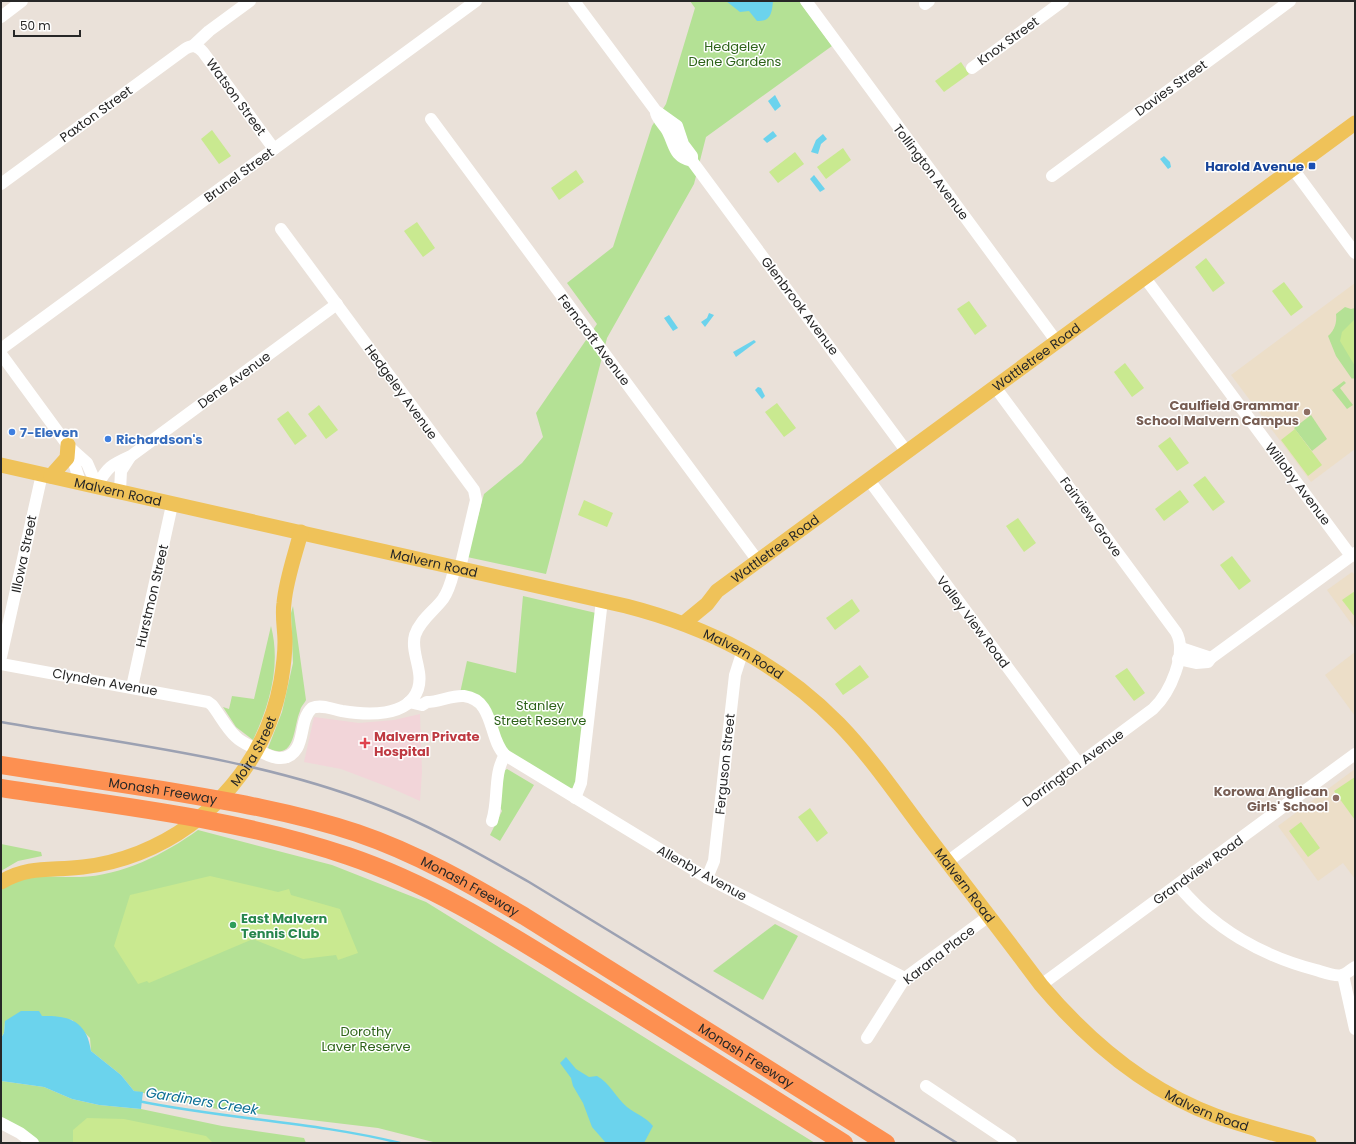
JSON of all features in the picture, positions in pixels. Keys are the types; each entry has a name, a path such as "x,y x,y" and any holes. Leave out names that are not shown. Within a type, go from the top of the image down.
{"highway":[{"name":"Monash Freeway","path":"1,765 262,808 343,829 402,850 483,891 886,1143"},
{"name":"Monash Freeway","path":"1,788 182,816 258,831 308,844 386,871 436,894 514,937 844,1143"}],"main road":[{"name":"Wattletree Road","path":"678,620 707,604 717,591 1355,123"},
{"path":"47,475 67,458 68,446"},
{"name":"Malvern Road","path":"1,466 80,482 172,505 301,532 602,600 678,620 743,650 796,686 840,725 865,754 1041,985 1065,1013 1092,1040 1125,1066 1180,1100 1222,1118 1309,1143"},
{"name":"Moira Street","path":"1,882 25,871 81,868 106,864 139,853 167,840 194,822 229,790 248,764 264,734 276,703 281,680 285,641 284,603 301,532"}],"street":[{"path":"1,17 22,1"},
{"name":"Paxton Street","path":"1,184 185,49 196,47 217,26 250,1"},
{"name":"Brunel Street","path":"1,349 476,1"},
{"name":"Glenbrook Avenue","path":"574,1 656,111 677,126 683,144 692,156 692,161 907,452"},
{"name":"Tollington Avenue","path":"806,1 1057,342"},
{"name":"Knox Street","path":"972,68 1063,1"},
{"name":"Davies Street","path":"1052,176 1290,1"},
{"name":"Watson Street","path":"196,47 274,149"},
{"name":"Ferncroft Avenue","path":"431,119 758,561"},
{"path":"1293,169 1355,253"},
{"name":"Hedgeley Avenue","path":"281,229 475,492 476,500 457,568 446,594 422,622 415,637 414,644 420,678 418,689"},
{"name":"Willoby Avenue","path":"1145,278 1353,554"},
{"name":"Dene Avenue","path":"97,486 105,471 116,463 131,456 337,304"},
{"path":"1,354 68,446 80,456 89,468 97,486"},
{"name":"Fairview Grove","path":"995,387 1176,632 1180,653"},
{"path":"68,446 80,482"},
{"name":"Dene Avenue","path":"120,491 121,471 131,456"},
{"name":"Illowa Street","path":"1,657 47,475"},
{"name":"Valley View Road","path":"868,480 1079,764"},
{"name":"Hurstmon Street","path":"132,687 172,505"},
{"path":"1180,653 1211,658 1353,554"},
{"path":"575,798 582,783 602,600"},
{"name":"Ferguson Street","path":"707,878 714,861 735,676 743,650"},
{"name":"Dorrington Avenue","path":"947,862 1160,703 1168,691 1180,653"},
{"name":"Clynden Avenue","path":"1,664 208,702 212,705 238,739 265,755 280,759 289,756 296,749 306,714 313,708 369,713 398,709 410,702"},
{"path":"410,702 418,689 425,697 427,702"},
{"name":"Allenby Avenue","path":"410,702 422,705 427,702 463,696 476,701 486,711 499,748 505,755 707,878 905,978"},
{"name":"Grandview Road","path":"1041,985 1355,754"},
{"path":"492,821 496,806 500,767 505,755"},
{"path":"1178,885 1210,918 1254,947 1300,966 1343,975 1355,967"},
{"name":"Karana Place","path":"867,1038 905,978 989,916"},
{"path":"1343,975 1355,1029"},
{"path":"926,1086 1011,1143"},
{"path":"1,1123 20,1133 33,1143"}],"shaded area":[{"name":"Caulfield Grammar School Malvern Campus","path":"1355,283 1355,449 1311,482 1231,375"},
{"path":"1352,572 1355,575 1355,629 1327,590"},
{"path":"1355,652 1355,716 1325,675"},
{"name":"Malvern Private Hospital","path":"420,714 422,772 420,801 341,769 304,762 314,717 359,723 394,720"},
{"name":"Korowa Anglican Girls' School","path":"1355,769 1355,879 1343,863 1318,881 1278,826"}],"green space":[{"name":"Hedgeley Dene Gardens","path":"690,1 799,1 832,46 706,137 694,184 607,338 546,574 467,557 484,494 522,463 543,437 536,413 597,324 567,283 613,247 652,126 666,104 695,8"},
{"path":"961,62 969,74 944,92 935,81"},
{"path":"212,130 231,156 219,164 201,139"},
{"path":"843,148 851,160 826,179 817,167"},
{"path":"795,152 804,164 778,183 769,172"},
{"path":"576,170 584,182 559,200 551,188"},
{"path":"417,222 435,248 423,257 404,231"},
{"path":"1206,258 1225,283 1213,292 1195,267"},
{"path":"1284,282 1303,307 1291,316 1272,291"},
{"path":"969,301 987,326 975,335 957,309"},
{"path":"1345,307 1351,309 1355,308 1355,380 1353,378 1352,379 1336,356 1328,336 1335,326 1336,314"},
{"path":"1355,319 1355,366 1340,341 1342,332"},
{"path":"1125,363 1144,388 1132,397 1114,372"},
{"path":"1344,381 1346,383 1340,388 1353,405 1347,409 1332,390"},
{"path":"777,403 796,428 784,437 765,412"},
{"path":"319,405 338,430 326,439 308,414"},
{"path":"288,411 307,436 295,445 277,419"},
{"path":"1311,415 1327,439 1312,451 1294,428"},
{"path":"1295,429 1322,465 1308,476 1281,440"},
{"path":"1170,437 1189,463 1177,471 1158,446"},
{"path":"1205,476 1225,502 1213,511 1193,485"},
{"path":"1180,490 1189,502 1164,521 1155,509"},
{"path":"584,500 613,513 607,527 578,515"},
{"path":"1018,518 1036,543 1024,552 1006,526"},
{"path":"1232,556 1251,581 1239,590 1220,565"},
{"path":"1355,591 1355,617 1342,600"},
{"name":"Stanley Street Reserve","path":"523,596 596,613 578,779 574,788 569,788 506,750 496,726 460,693 467,661 516,673"},
{"path":"852,599 860,611 835,630 826,618"},
{"path":"293,606 306,700 300,709 292,741 289,747 284,750 277,751 268,748 282,712 293,663 291,613"},
{"path":"271,626 275,655 272,684 269,698 253,740 236,727 223,707 229,709 232,696 254,699"},
{"path":"860,665 869,677 843,695 835,684"},
{"path":"1127,668 1145,693 1134,701 1115,676"},
{"path":"507,769 534,785 500,841 490,835 502,811 500,807 504,771"},
{"path":"1355,777 1355,820 1334,791"},
{"path":"810,808 828,833 817,842 798,817"},
{"path":"1301,822 1320,848 1308,857 1289,831"},
{"name":"Dorothy Laver Reserve","path":"198,830 332,865 426,902 815,1143 437,1143 378,1128 217,1109 134,1091 121,1075 91,1051 90,1038 72,1020 49,1016 5,1022 4,1033 1,1038 1,890 11,884 30,877 80,877 111,873 157,855"},
{"path":"1,844 41,852 42,856 18,861 1,871"},
{"name":"East Malvern Tennis Club","path":"210,876 278,892 289,889 291,895 340,909 358,953 338,960 336,955 303,959 253,939 149,983 147,981 138,984 114,946 130,895"},
{"path":"775,924 798,936 763,1000 713,971"},
{"path":"1,1081 44,1087 72,1099 99,1105 141,1109 222,1126 304,1138 306,1143 40,1143 30,1134 1,1118"},
{"path":"87,1118 124,1119 206,1136 213,1143 73,1143 73,1130"}],"water":[{"path":"726,1 773,1 770,16 765,20 757,21 749,11 740,12"},
{"path":"775,95 781,106 775,111 768,101"},
{"path":"773,131 777,136 767,143 763,139"},
{"path":"823,134 827,139 821,144 818,154 811,152 816,140"},
{"path":"1164,156 1170,162 1171,167 1168,169 1160,159"},
{"path":"814,175 825,189 820,192 810,179"},
{"path":"709,313 714,315 705,327 701,322 707,318"},
{"path":"669,315 678,328 673,331 664,318"},
{"path":"754,340 756,342 736,357 733,352"},
{"path":"758,387 761,388 765,396 762,399 755,390"},
{"path":"21,1011 39,1011 42,1016 61,1017 76,1022 86,1033 91,1051 121,1075 134,1091 143,1092 141,1109 99,1105 72,1099 44,1087 1,1081 1,1038 4,1033 5,1021"},
{"path":"566,1057 576,1069 589,1077 597,1076 602,1079 627,1107 653,1126 644,1143 606,1143 592,1127 583,1103 573,1086 571,1078 560,1063"}],"waterway":[{"name":"Gardiners Creek","path":"138,1101 204,1112 335,1130 400,1143"}],"railway":[{"path":"1,722 142,745 235,763 282,774 393,811 491,860 529,882 957,1143"}],"place":[{"name":"Harold Avenue","path":"1312,166"},
{"name":"Caulfield Grammar School Malvern Campus","path":"1307,412"},
{"name":"7-Eleven","path":"12,432"},
{"name":"Richardson's","path":"108,439"},
{"name":"Malvern Private Hospital","path":"365,743"},
{"name":"Korowa Anglican Girls' School","path":"1336,798"},
{"name":"East Malvern Tennis Club","path":"233,925"}]}
